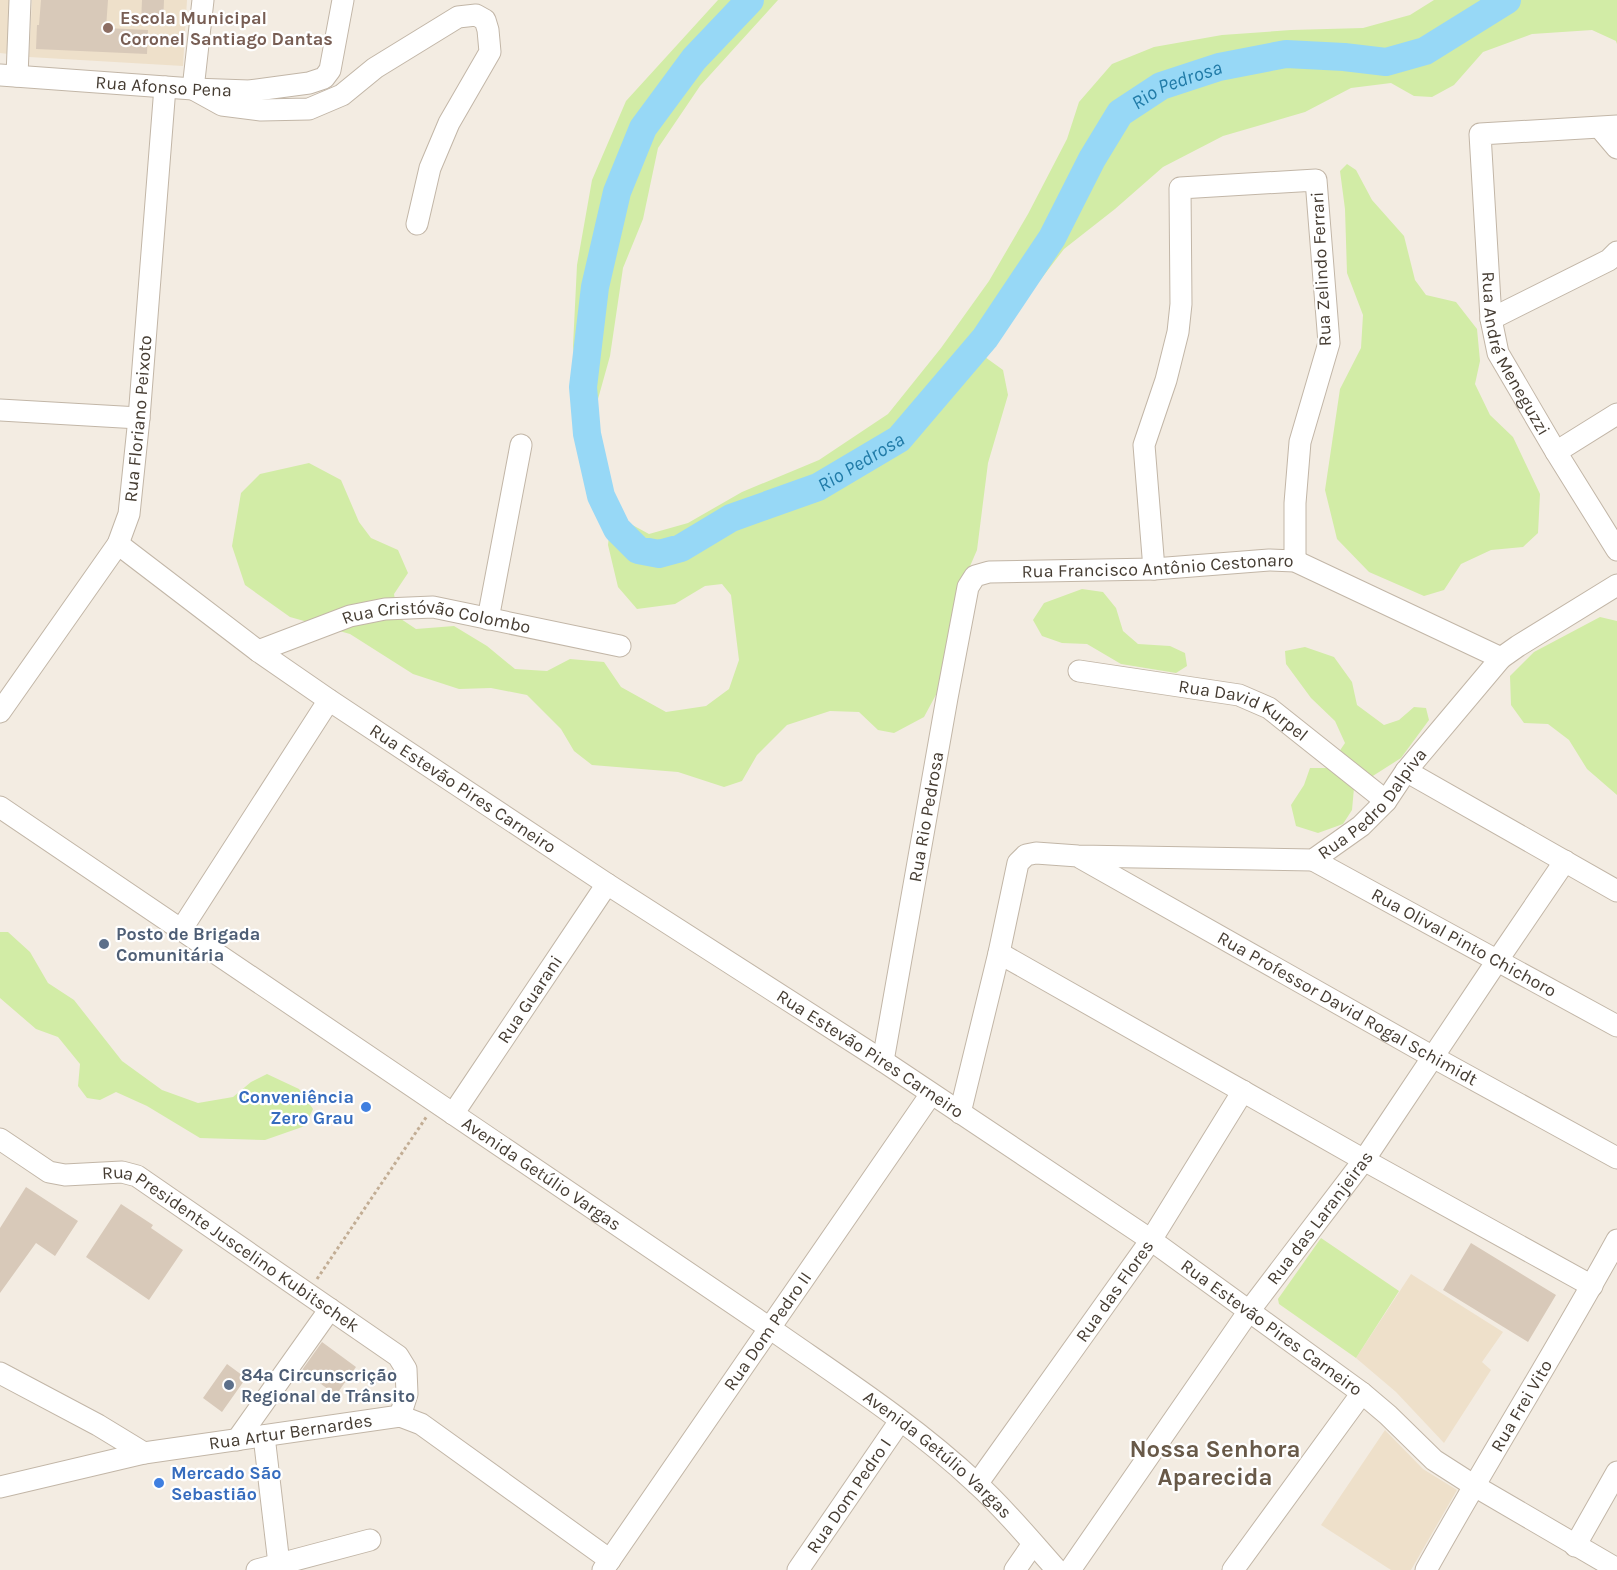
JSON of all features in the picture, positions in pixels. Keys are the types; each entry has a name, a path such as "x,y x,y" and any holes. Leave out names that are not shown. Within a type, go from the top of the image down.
{"street":[{"path":"8,75 20,0"},
{"path":"203,0 194,89 222,105 261,110 309,109 342,95 375,68 458,17 476,15 485,20 489,30 490,52 445,132 429,168 417,224"},
{"name":"Rua Afonso Pena","path":"8,75 249,91 309,82 324,78 330,70 343,0"},
{"name":"Rua Floriano Peixoto","path":"0,712 118,544 129,514 139,418 165,87"},
{"path":"1608,127 1617,148"},
{"name":"Rua André Meneguzzi","path":"1608,127 1480,134 1491,319 1498,353 1617,550"},
{"name":"Rua Zelindo Ferrari","path":"1154,569 1144,445 1166,380 1178,332 1181,304 1180,188 1316,180 1329,343 1300,442 1295,503 1295,561"},
{"path":"1491,319 1609,260 1617,252"},
{"path":"0,410 139,418"},
{"path":"1556,452 1617,414"},
{"path":"488,619 521,445"},
{"name":"Rua Estevão Pires Carneiro","path":"118,544 258,651 329,700 607,884 882,1061 1151,1240 1362,1393 1434,1460 1617,1569"},
{"name":"Rua Francisco Antônio Cestonaro","path":"975,576 988,572 1154,569 1269,560 1295,561 1501,658"},
{"name":"Rua Rio Pedrosa","path":"882,1061 946,698 968,587 975,576"},
{"name":"Rua Pedro Dalpiva","path":"999,953 1018,863 1026,855 1036,853 1078,856 1313,860 1361,826 1386,801 1406,771 1501,658 1617,585"},
{"name":"Rua Cristóvão Colombo","path":"258,651 350,616 385,609 432,607 620,646"},
{"name":"Rua David Kurpel","path":"1078,671 1239,695 1269,708 1386,801"},
{"path":"181,930 329,700"},
{"path":"1406,771 1617,891"},
{"name":"Avenida Getúlio Vargas","path":"0,807 771,1329 900,1420 932,1444 977,1484 1057,1570"},
{"name":"Rua Professor David Rogal Schimidt","path":"1078,856 1433,1057 1617,1158"},
{"name":"Rua Olival Pinto Chichoro","path":"1313,860 1617,1026"},
{"name":"Rua das Laranjeiras","path":"1070,1570 1249,1311 1364,1160 1566,861"},
{"name":"Rua Guarani","path":"445,1108 607,884"},
{"path":"960,1113 999,953 1592,1286"},
{"name":"Rua das Flores","path":"977,1484 1151,1240 1242,1091"},
{"name":"Rua Dom Pedro II","path":"607,1565 932,1094"},
{"name":"Rua Presidente Juscelino Kubitschek","path":"0,1139 49,1172 65,1175 122,1172 137,1176 398,1356 406,1369 407,1394 400,1416"},
{"name":"Rua Frei Vito","path":"1426,1570 1473,1485 1617,1240"},
{"path":"237,1440 330,1309"},
{"path":"0,1372 98,1425 144,1453"},
{"path":"1233,1570 1362,1393"},
{"path":"400,1416 421,1424 607,1565"},
{"name":"Rua Artur Bernardes","path":"0,1486 144,1453 400,1416"},
{"name":"Rua Dom Pedro I","path":"798,1570 900,1420"},
{"path":"264,1436 289,1565"},
{"path":"1575,1546 1617,1472"},
{"path":"257,1570 289,1565 370,1540"},
{"path":"1015,1570 1034,1544"}],"path":[{"path":"307,1293 445,1108"}],"shaded area":[{"path":"0,0 11,0 9,54 0,53"},
{"name":"Escola Municipal Coronel Santiago Dantas","path":"32,0 187,0 183,66 29,57"},
{"path":"1411,1274 1503,1332 1482,1362 1491,1370 1444,1443 1396,1392 1356,1358"},
{"path":"1385,1430 1423,1469 1457,1490 1411,1570 1391,1570 1321,1525"}],"green space":[{"path":"718,0 778,0 700,86 658,148 643,219 623,268 610,356 598,399 590,406 578,393 573,346 577,265 592,180 626,101"},
{"path":"1434,0 1617,0 1617,44 1616,41 1592,30 1532,34 1483,52 1454,85 1432,97 1414,96 1391,83 1351,88 1305,112 1223,136 1163,167 1064,249 1011,318 986,346 985,357 1003,370 1008,395 988,463 977,550 961,587 938,691 924,717 894,733 878,730 859,712 830,711 787,725 757,755 742,781 724,787 678,772 592,765 574,751 561,729 527,695 491,688 459,689 413,674 350,634 290,617 245,585 232,546 241,493 260,474 309,463 341,480 359,522 371,538 398,550 408,573 394,594 398,617 416,629 454,626 487,646 515,669 547,671 570,659 604,662 621,687 666,712 706,706 729,689 739,660 731,595 722,584 705,586 675,604 637,609 618,587 608,545 610,527 625,521 649,534 688,523 742,492 819,460 888,414 941,348 989,281 1028,214 1067,139 1079,102 1112,64 1154,47 1222,35 1363,28 1410,15"},
{"path":"1347,164 1356,170 1372,200 1404,236 1415,280 1426,295 1456,302 1477,329 1480,361 1475,384 1490,415 1513,437 1540,494 1538,533 1523,547 1491,550 1461,564 1444,590 1424,596 1369,572 1337,539 1325,490 1340,389 1361,348 1363,315 1347,273 1345,209 1340,171"},
{"path":"1082,589 1103,592 1116,608 1123,631 1138,644 1170,646 1185,653 1187,666 1176,673 1121,664 1087,644 1062,643 1042,636 1033,620 1044,603"},
{"path":"1600,617 1617,621 1617,795 1587,769 1569,740 1548,724 1524,723 1511,705 1510,676 1534,652"},
{"path":"1305,647 1334,657 1352,682 1357,705 1384,725 1399,720 1414,707 1426,708 1429,720 1401,758 1354,788 1352,810 1343,824 1318,833 1296,826 1291,805 1304,785 1310,768 1328,768 1345,743 1335,721 1311,698 1286,664 1285,651"},
{"path":"0,932 8,932 30,952 48,983 74,1000 122,1061 162,1090 198,1103 233,1097 251,1082 267,1074 299,1089 313,1109 305,1126 265,1140 200,1138 147,1106 116,1092 100,1100 87,1098 78,1086 80,1064 58,1037 36,1029 0,998"},
{"path":"1321,1238 1399,1291 1356,1358 1279,1304 1278,1299"}],"building":[{"path":"41,0 108,0 106,28 148,30 147,54 36,49"},
{"path":"142,0 164,0 163,25 141,23"},
{"path":"26,1187 78,1221 55,1256 36,1243 0,1293 0,1228"},
{"path":"121,1204 153,1225 151,1228 183,1250 149,1300 86,1257"},
{"path":"1471,1243 1556,1295 1528,1342 1443,1290"},
{"path":"322,1342 356,1367 336,1395 302,1370"},
{"path":"227,1364 246,1378 222,1412 203,1398"}],"waterway":[{"name":"Rio Pedrosa","path":"750,0 694,59 643,128 617,192 595,287 583,387 587,434 601,496 617,529 638,550 659,554 681,548 731,518 818,487 899,439 985,338 1052,238 1092,159 1120,113 1161,86 1219,67 1286,54 1386,62 1425,51 1507,0"}],"place":[{"name":"Escola Municipal Coronel Santiago Dantas","path":"108,28"},
{"name":"Posto de Brigada Comunitária","path":"104,944"},
{"name":"Conveniência Zero Grau","path":"366,1107"},
{"name":"84ª Circunscrição Regional de Trânsito","path":"229,1385"},
{"name":"Mercado São Sebastião","path":"159,1483"}],"district":[{"name":"Nossa Senhora Aparecida","path":"1215,1463"}]}
